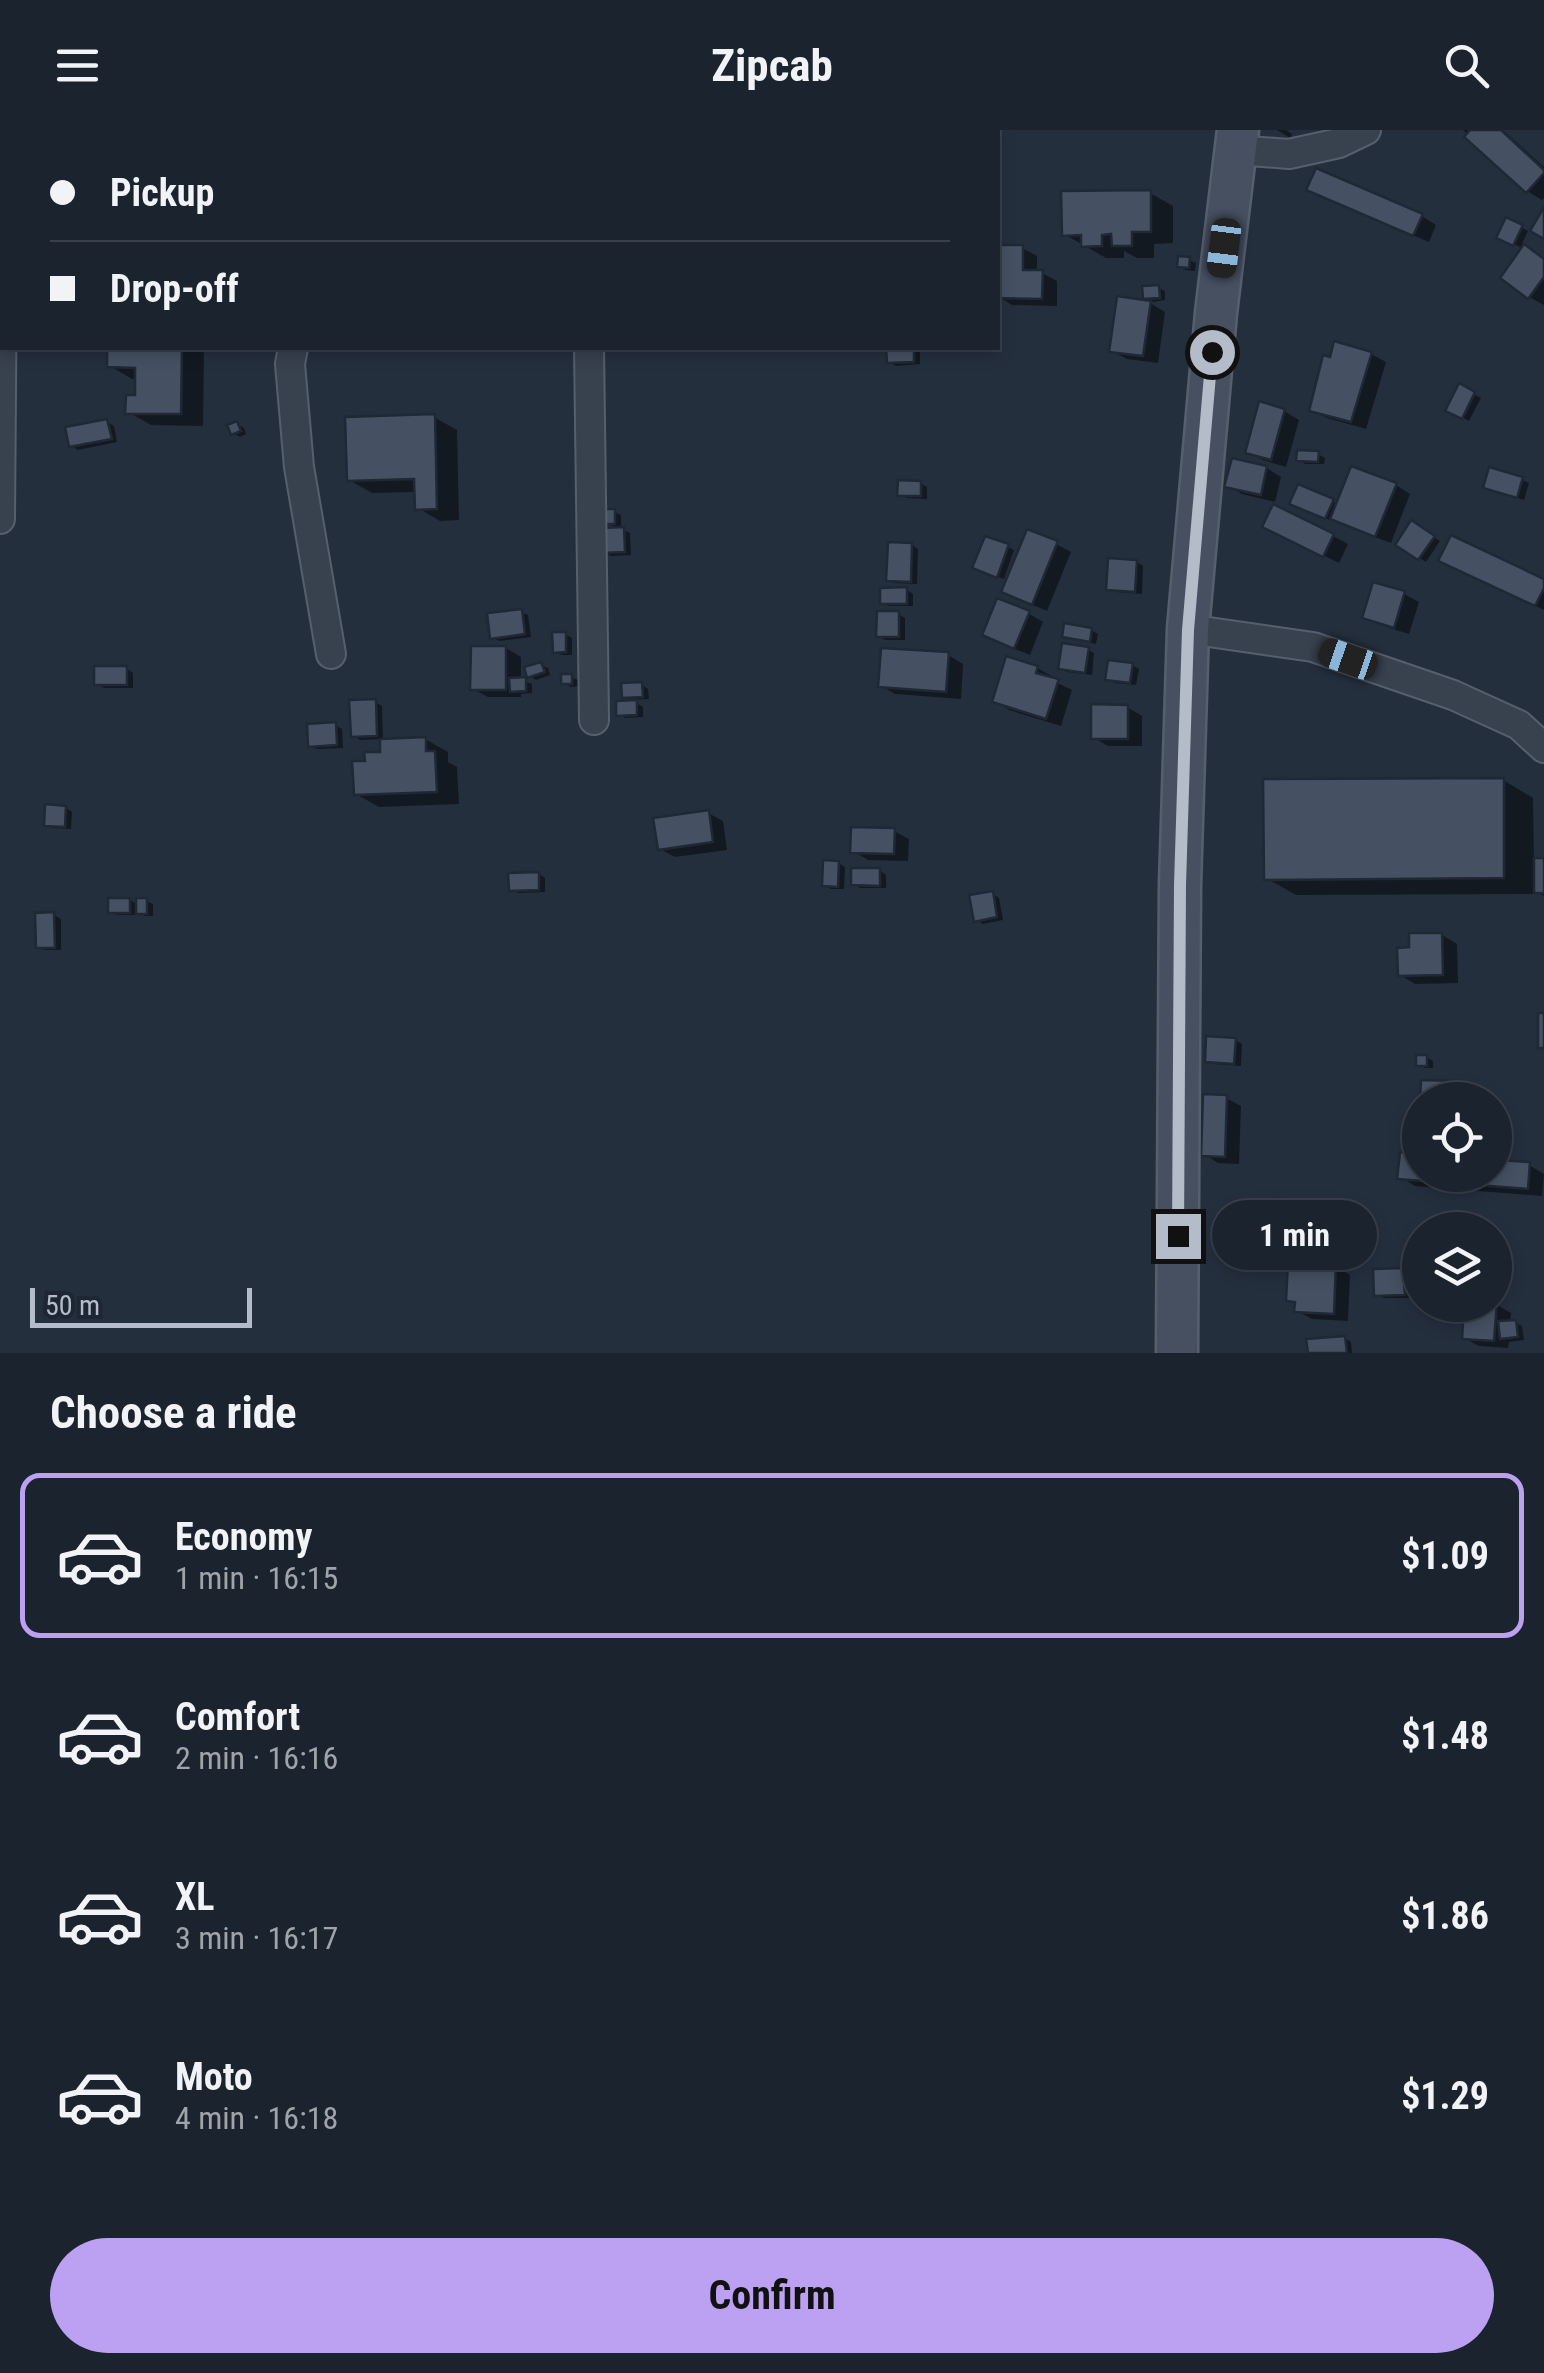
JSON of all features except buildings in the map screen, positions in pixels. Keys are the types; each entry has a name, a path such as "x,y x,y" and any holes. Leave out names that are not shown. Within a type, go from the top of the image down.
{"main road":[{"path":"1177,1353 1180,885 1188,630 1216,313 1237,140"}],"street":[{"path":"1237,140 1289,154 1340,142 1366,130"},
{"path":"0,519 1,350"},
{"path":"293,350 290,364 299,468 331,654"},
{"path":"589,350 594,720"},
{"path":"1188,630 1313,646 1453,695 1543,737"}],"route":[{"path":"1178,1236 1180,885 1188,630 1212,352"}]}
